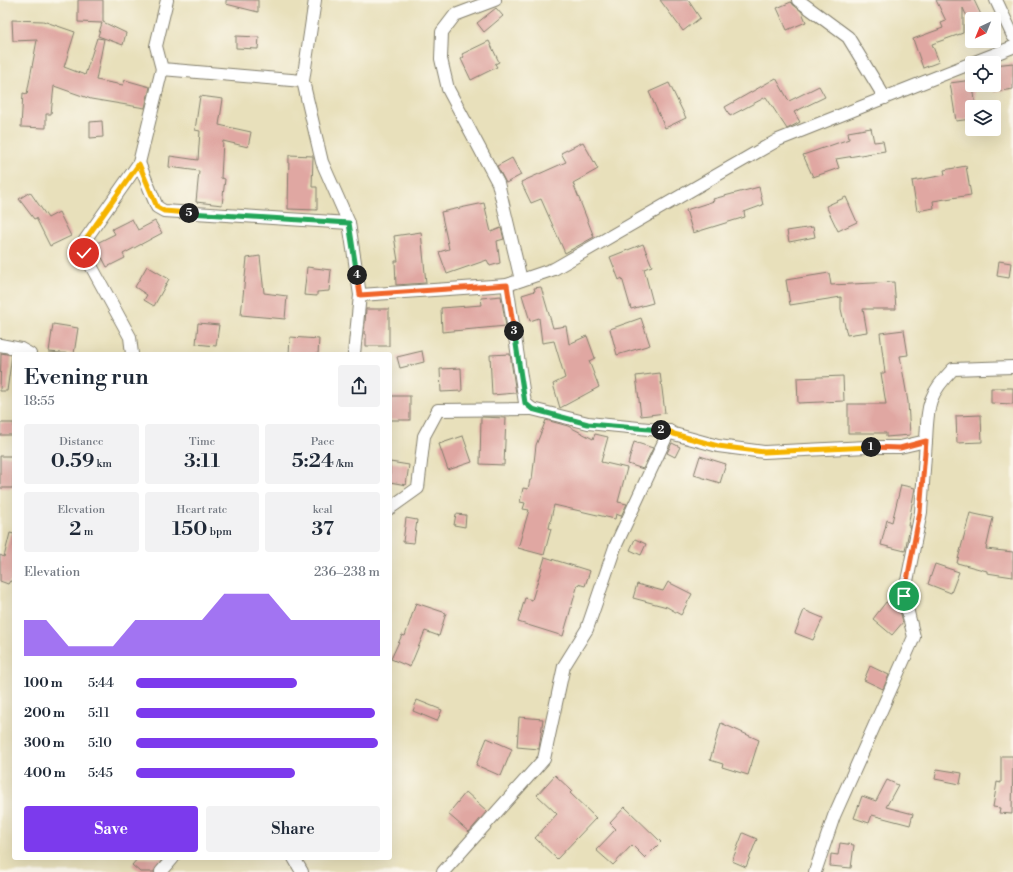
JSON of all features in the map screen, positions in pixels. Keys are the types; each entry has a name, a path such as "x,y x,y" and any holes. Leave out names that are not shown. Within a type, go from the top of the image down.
{"street":[{"path":"132,352 130,337 84,253 85,240 139,164 162,68 156,46 167,0"},
{"path":"315,0 303,81 322,162 349,223 360,295 354,352"},
{"path":"495,0 455,15 442,32 441,59 448,89 498,184 521,280"},
{"path":"798,0 848,37 885,98"},
{"path":"996,0 1013,36"},
{"path":"990,56 1013,47"},
{"path":"360,295 507,285 554,269 778,140 965,66"},
{"path":"162,68 303,81"},
{"path":"139,164 157,207 164,211 349,223"},
{"path":"507,285 525,403 532,409"},
{"path":"0,345 21,349 26,352"},
{"path":"815,872 834,816 914,637 904,596 920,512 926,441 927,407 937,385 953,369 1013,367"},
{"path":"392,507 418,488 424,436 438,410 532,409 588,424 669,431 674,434 718,446 764,452 867,447 900,448 926,441"},
{"path":"443,872 544,758 564,666 587,629 615,547 669,431"},
{"path":"161,872 171,860"},
{"path":"295,860 302,872"}],"building":[{"path":"78,0 103,0 103,22 126,33 123,45 98,36 102,23 78,22"},
{"path":"226,0 258,0 258,12 226,4"},
{"path":"660,0 688,0 700,18 683,31"},
{"path":"936,0 974,0 980,12 965,12 963,8 963,33 932,44 939,62 923,68 913,39 943,28 941,23 946,21"},
{"path":"791,2 802,12 806,22 787,30 777,8"},
{"path":"496,8 503,16 484,32 477,23"},
{"path":"12,20 43,21 75,32 64,67 85,75 97,38 104,39 96,80 123,85 125,80 150,87 145,108 91,99 54,86 51,114 46,114 46,128 21,127 23,93 27,94 37,40 13,41"},
{"path":"236,36 259,37 258,49 236,48"},
{"path":"489,41 499,62 495,64 497,67 471,80 461,59 464,57 462,54"},
{"path":"1013,63 1013,89 1001,91 1001,64"},
{"path":"776,78 789,101 819,86 825,97 794,112 800,122 787,129 766,97 730,116 725,107"},
{"path":"965,81 965,92 974,92 975,100 965,100 965,120 956,121 950,83"},
{"path":"669,83 686,118 665,128 649,92"},
{"path":"200,96 223,99 219,125 251,132 248,147 223,141 221,178 225,179 222,205 196,202 199,171 169,167 170,156 198,160 200,131 195,130"},
{"path":"102,121 103,137 90,138 90,122"},
{"path":"871,128 874,142 883,141 885,151 836,159 839,168 813,177 803,155 849,139 848,132"},
{"path":"583,142 598,169 573,183 594,237 565,253 541,199 531,203 521,182 566,162 561,153"},
{"path":"289,155 313,156 312,187 317,187 317,210 288,209"},
{"path":"512,158 521,175 506,183 497,166"},
{"path":"966,166 971,195 933,201 934,208 917,211 912,181 945,175 944,170"},
{"path":"759,187 763,205 744,212 745,217 693,233 686,210 714,201 713,199"},
{"path":"30,192 48,218 59,212 71,236 50,246 36,218 34,219 19,199"},
{"path":"846,197 857,222 838,231 826,206"},
{"path":"484,203 491,232 501,228 504,239 497,241 500,263 490,266 487,260 447,274 439,252 449,249 441,212"},
{"path":"132,219 138,230 155,221 162,233 123,254 125,258 107,267 95,244 115,234 112,229"},
{"path":"813,227 815,237 789,242 787,231"},
{"path":"421,232 426,283 396,285 395,261 398,261 394,236"},
{"path":"643,244 652,266 644,269 653,303 631,309 622,278 619,280 610,257"},
{"path":"260,256 264,293 287,296 285,319 241,315 247,258"},
{"path":"999,261 1011,263 1009,278 997,276"},
{"path":"147,266 169,279 154,306 144,300 147,295 135,287"},
{"path":"307,267 331,270 329,291 317,292 317,296 304,295"},
{"path":"829,273 831,285 894,282 896,309 863,309 867,332 847,335 841,309 841,297 790,305 786,280"},
{"path":"541,287 553,328 566,326 569,344 587,336 595,358 589,361 599,387 560,408 553,384 565,378 554,341 542,343 539,318 530,321 522,295 535,291 534,288"},
{"path":"501,296 506,326 442,332 441,308 482,305 481,298"},
{"path":"366,309 389,309 389,346 366,346 366,334 364,334"},
{"path":"641,318 650,345 617,355 610,329"},
{"path":"198,323 219,325 216,346 196,344"},
{"path":"53,324 78,328 74,352 49,352"},
{"path":"904,330 908,355 900,356 908,402 910,435 886,437 886,433 848,433 848,404 886,404 881,373 885,373 880,333"},
{"path":"290,337 319,339 318,352 289,352"},
{"path":"422,351 424,362 400,368 397,357"},
{"path":"1,353 12,355 7,391 0,391"},
{"path":"510,354 516,393 492,395 490,355"},
{"path":"461,368 462,391 441,392 440,369"},
{"path":"660,373 665,413 641,416 636,376"},
{"path":"843,376 844,401 798,403 797,378"},
{"path":"991,388 1013,388 1013,404 991,403"},
{"path":"392,396 410,396 410,420 392,420"},
{"path":"981,415 982,442 957,443 956,416"},
{"path":"481,417 506,418 504,465 480,464"},
{"path":"546,420 568,426 593,439 595,434 608,437 601,462 627,468 618,502 627,504 621,516 616,514 615,519 554,505 549,528 551,529 544,555 518,548 529,510 523,509 525,503 520,502 523,488 528,489 530,480 532,480 536,445"},
{"path":"0,423 12,423 12,435 0,435"},
{"path":"463,436 472,462 448,470 439,444"},
{"path":"634,442 653,448 643,469 628,464"},
{"path":"672,443 680,447 675,457 667,453"},
{"path":"0,456 12,456 12,488 0,488"},
{"path":"700,456 726,464 720,483 694,475"},
{"path":"392,462 409,465 406,485 392,482"},
{"path":"901,485 915,488 905,551 881,545 887,520 892,522"},
{"path":"970,513 993,518 986,549 1013,552 1013,577 987,573 987,571 957,563"},
{"path":"456,514 466,515 465,527 454,525"},
{"path":"406,518 417,520 414,543 403,542"},
{"path":"10,533 12,534 12,582 10,581 8,584 0,581 0,555 4,557"},
{"path":"635,539 646,544 641,555 630,550"},
{"path":"545,557 590,571 585,586 578,584 563,636 518,622 525,598 532,600"},
{"path":"935,564 959,572 951,593 928,584"},
{"path":"668,582 692,594 681,615 667,607 633,598 637,584 663,591"},
{"path":"886,602 901,614 903,622 892,635 873,619"},
{"path":"416,603 446,613 439,636 425,631 410,667 392,659 402,635 405,636"},
{"path":"804,610 823,618 813,640 795,633"},
{"path":"870,666 889,675 883,689 864,680"},
{"path":"417,700 442,710 437,721 413,711"},
{"path":"519,717 543,719 539,749 517,747"},
{"path":"721,723 759,740 748,775 722,767 723,764 710,760"},
{"path":"487,738 512,749 501,776 476,765"},
{"path":"1001,756 1013,756 1012,814 999,813 1000,808 993,807 997,782 1001,783"},
{"path":"937,769 962,773 960,784 935,779"},
{"path":"555,775 572,791 570,793 596,818 557,859 535,838 557,814 537,795"},
{"path":"887,780 898,785 886,807 913,814 910,825 872,815 869,823 854,818 862,796 876,801"},
{"path":"466,792 487,811 469,832 448,814"},
{"path":"625,807 661,842 645,858 632,845 613,865 596,850 616,829 610,823"},
{"path":"743,833 757,839 746,867 732,861"},
{"path":"840,843 854,845 851,868 830,866 831,854 838,855"},
{"path":"136,860 162,860 154,872 140,872 132,865"}],"route":[{"path":"84,253 85,240 139,164 157,207 164,211 349,223 360,295 507,285 525,403 532,409 588,424 669,431 674,434 718,446 764,452 867,447 900,448 926,441 920,512 904,596"}]}
